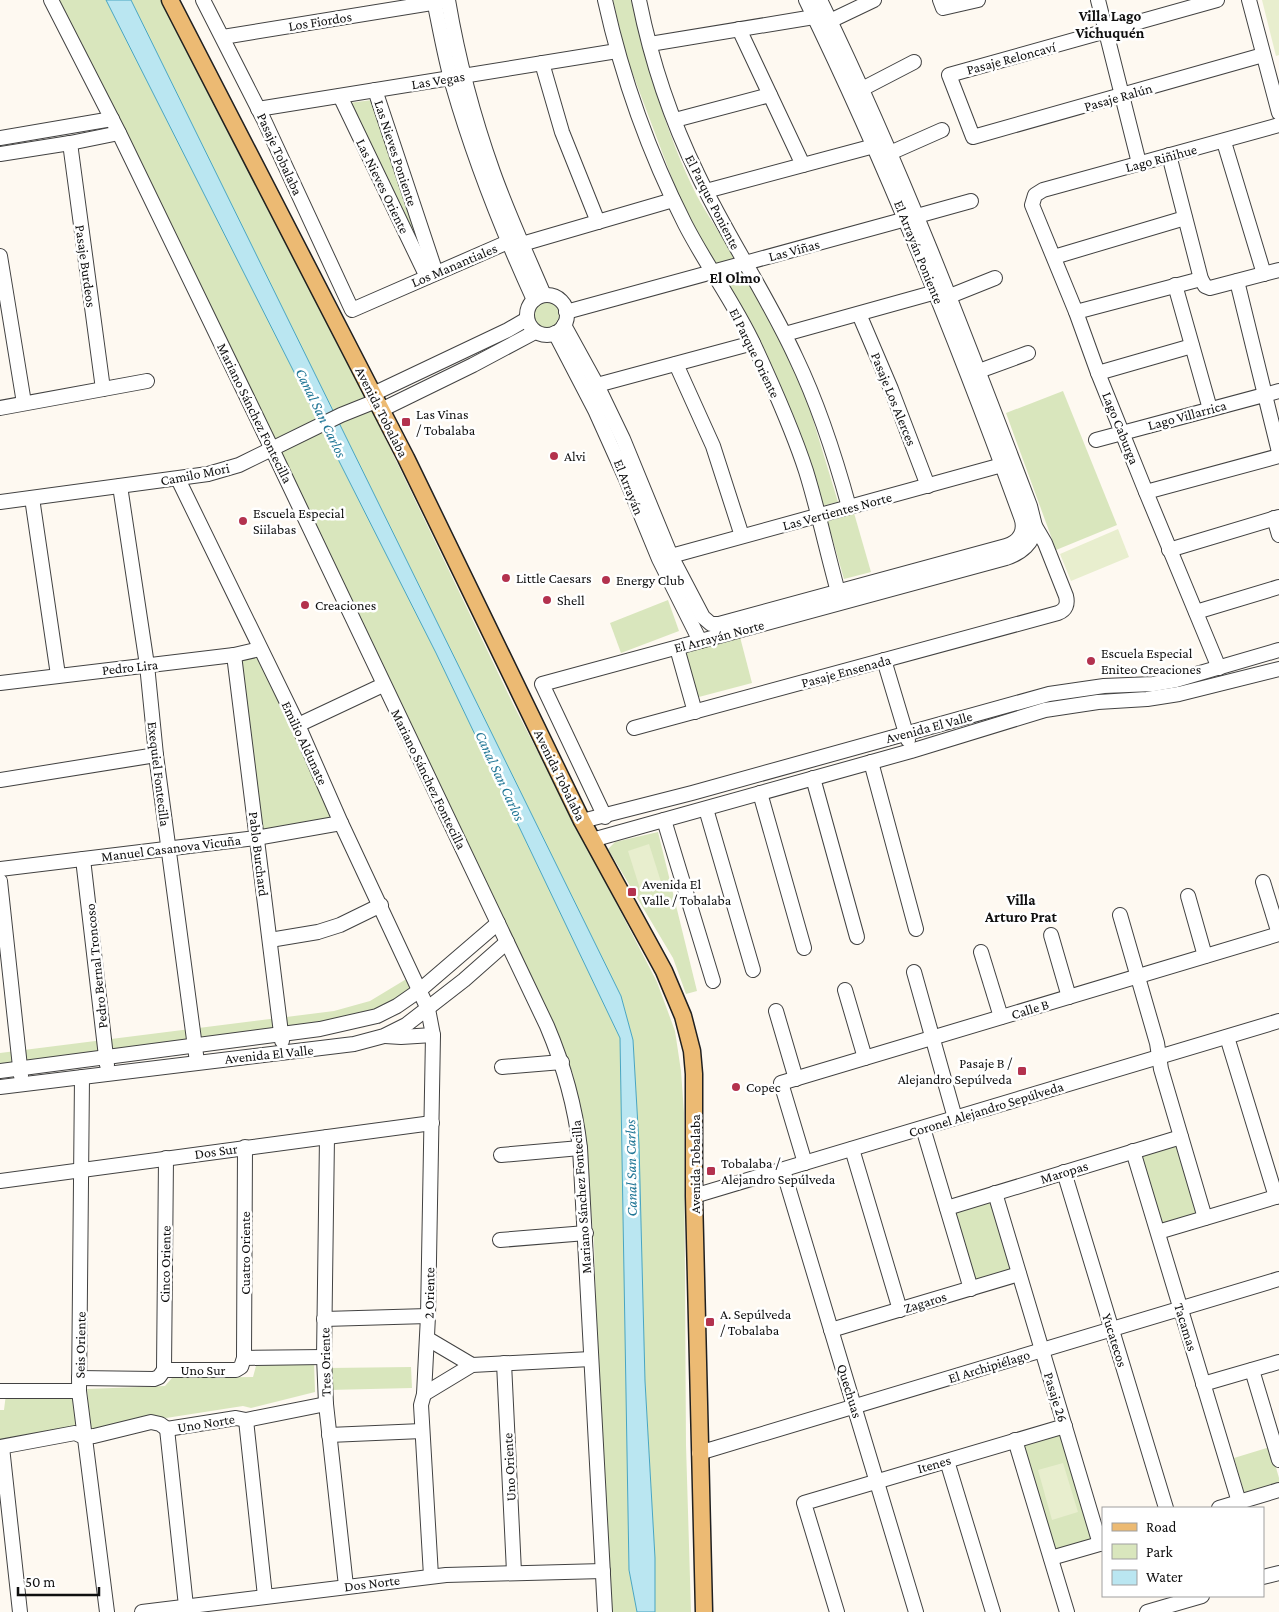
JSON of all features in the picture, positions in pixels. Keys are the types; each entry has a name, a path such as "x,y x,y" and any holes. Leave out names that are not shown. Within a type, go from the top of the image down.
{"main road":[{"name":"Avenida Tobalaba","path":"170,0 441,530 582,822 664,971 683,1016 692,1051 694,1074 694,1196 704,1612"}],"street":[{"name":"Mariano Sánchez Fontecilla","path":"51,0 119,133 272,449 547,1026 562,1062 573,1106 580,1148 605,1612"},
{"name":"Pasaje Tobalaba","path":"203,0 258,109 352,310"},
{"path":"441,0 457,77 480,169 539,298"},
{"name":"Los Fiordos","path":"223,37 441,0"},
{"name":"El Parque Oriente","path":"605,0 617,50 641,122 673,200 753,343 776,394 806,470 839,597"},
{"name":"El Parque Poniente","path":"639,0 650,44 690,159 785,334 819,412 849,507"},
{"name":"El Arrayán Poniente","path":"806,0 874,146 950,296 979,371 1025,508 1021,535"},
{"name":"El Arrayán Poniente","path":"820,0 890,153 936,292 1002,465 1048,551 1067,602 1064,610 1058,613"},
{"path":"830,21 874,0"},
{"path":"940,0 943,8 978,0"},
{"path":"1098,0 1139,163"},
{"name":"Pasaje Reloncaví","path":"973,137 948,75 1218,0"},
{"path":"1249,0 1279,113"},
{"path":"650,44 814,16"},
{"path":"739,29 803,165"},
{"name":"Las Vegas","path":"258,109 617,50"},
{"name":"Pasaje Ralún","path":"973,137 1263,55"},
{"path":"862,89 914,62"},
{"path":"542,63 562,132 598,222"},
{"name":"Las Nieves Poniente","path":"375,90 432,275"},
{"path":"675,120 770,95"},
{"name":"Las Nieves Oriente","path":"340,96 432,275"},
{"path":"0,138 112,119"},
{"name":"Lago Riñihue","path":"1043,190 1169,155 1224,142 1279,125"},
{"path":"890,153 942,130"},
{"path":"0,154 70,144 119,133"},
{"path":"1224,142 1264,274"},
{"name":"Pasaje Burdeos","path":"70,144 103,389"},
{"path":"706,191 874,146"},
{"path":"1169,155 1185,218 1206,283"},
{"name":"Lago Caburga","path":"1043,190 1035,195 1032,205 1035,216 1054,257 1169,550 1219,668"},
{"name":"Los Manantiales","path":"352,310 432,275 515,243 598,222 673,200"},
{"name":"Las Viñas","path":"562,323 712,272 971,201"},
{"path":"1054,257 1185,218"},
{"path":"0,256 24,403"},
{"path":"1076,312 1175,285 1237,281 1279,270"},
{"path":"950,296 996,278"},
{"path":"1237,281 1279,452"},
{"path":"1175,285 1210,409"},
{"path":"785,334 936,292"},
{"path":"552,296 564,305 562,323 542,334 535,332 527,320 529,305 539,298 552,296"},
{"name":"Pasaje Los Alerces","path":"860,314 928,486"},
{"path":"376,402 437,364 527,320"},
{"name":"El Arrayán","path":"562,323 597,385 632,458 671,556 703,617 710,624"},
{"name":"El Arrayán","path":"562,323 598,416 623,470 659,559 700,641"},
{"path":"376,402 444,378 535,332"},
{"path":"597,385 753,343"},
{"path":"1098,373 1192,346"},
{"path":"979,371 1028,352"},
{"path":"437,364 444,378"},
{"path":"676,364 713,446 742,536"},
{"path":"0,408 147,381"},
{"name":"Lago Villarrica","path":"1096,440 1279,391"},
{"name":"Camilo Mori","path":"0,502 208,474 240,464 341,415 376,402"},
{"path":"1146,492 1279,456"},
{"name":"Las Vertientes Norte","path":"671,556 1002,465"},
{"name":"Emilio Aldunate","path":"178,479 298,725 341,823 428,1009"},
{"name":"Exequiel Fontecilla","path":"120,486 147,665 156,754 197,1062"},
{"path":"32,498 58,675"},
{"path":"1169,550 1277,518 1279,535"},
{"path":"1018,553 1029,543 1035,532 1035,526"},
{"name":"El Arrayán Norte","path":"893,583 1010,544 1021,535"},
{"name":"El Arrayán Norte","path":"710,624 719,624 839,597 1001,559 1018,553 1048,551"},
{"path":"1196,612 1279,587"},
{"name":"El Arrayán Norte","path":"542,684 677,648 839,597"},
{"name":"Pasaje Ensenada","path":"634,728 1058,613"},
{"path":"677,648 695,712"},
{"name":"Pedro Lira","path":"0,683 234,655 260,649"},
{"name":"Avenida El Valle","path":"582,822 1049,694 1104,686 1153,684 1176,680 1279,650"},
{"name":"Pablo Burchard","path":"234,655 283,1052"},
{"path":"884,660 911,751"},
{"path":"1234,664 1241,668 1240,680"},
{"name":"Avenida El Valle","path":"592,840 911,751 1046,710 1098,702 1147,700 1240,680 1279,669"},
{"name":"Avenida Tobalaba","path":"542,684 605,816"},
{"path":"298,725 384,685"},
{"path":"0,780 156,754"},
{"path":"871,762 916,929"},
{"path":"814,778 857,936"},
{"path":"682,816 679,808 682,800 692,793"},
{"path":"760,793 804,948"},
{"path":"706,809 753,970"},
{"path":"664,820 712,981"},
{"name":"Manuel Casanova Vicuña","path":"0,869 256,838 341,823"},
{"name":"Pedro Bernal Troncoso","path":"84,858 108,1073"},
{"path":"0,880 22,1084"},
{"path":"1263,882 1279,934"},
{"path":"1188,896 1205,956"},
{"path":"270,940 318,932 340,925 381,905"},
{"path":"1120,916 1157,1044 1161,1069 1205,1218"},
{"name":"Avenida El Valle","path":"0,1071 328,1027 376,1016 397,1006 420,990 498,923"},
{"name":"Calle B","path":"805,1163 780,1083 1279,934"},
{"path":"1051,935 1070,997"},
{"name":"Avenida El Valle","path":"0,1087 354,1044 384,1036 406,1025 428,1009 507,942"},
{"path":"981,952 1001,1017"},
{"path":"914,972 955,1118"},
{"path":"845,990 865,1058"},
{"name":"2 Oriente","path":"428,1009 433,1035 432,1123 428,1339 424,1394 421,1405 431,1576"},
{"path":"776,1011 796,1078"},
{"name":"Coronel Alejandro Sepúlveda","path":"694,1196 1279,1021"},
{"path":"384,1036 433,1035"},
{"path":"1158,1232 1277,1197 1227,1037"},
{"path":"502,1067 562,1062"},
{"name":"Seis Oriente","path":"82,1077 79,1385 106,1612"},
{"name":"Dos Sur","path":"0,1180 432,1123"},
{"path":"923,1128 971,1289"},
{"name":"Tres Oriente","path":"327,1137 324,1357 329,1436 346,1586"},
{"name":"Maropas","path":"947,1208 1181,1137"},
{"name":"Cuatro Oriente","path":"244,1358 246,1147"},
{"path":"500,1155 580,1148"},
{"path":"852,1149 900,1310"},
{"name":"Tacamas","path":"1133,1151 1239,1502"},
{"name":"Cinco Oriente","path":"164,1370 166,1158"},
{"name":"Quechuas","path":"783,1170 916,1612"},
{"name":"Yucatecos","path":"1064,1172 1166,1507"},
{"name":"Pasaje 26","path":"995,1193 1102,1543"},
{"path":"500,1240 586,1233"},
{"name":"Zagaros","path":"831,1330 1019,1274"},
{"name":"El Archipiélago","path":"699,1453 1279,1280"},
{"path":"324,1319 428,1316"},
{"path":"428,1339 472,1365"},
{"name":"Uno Sur","path":"0,1391 154,1379 159,1377 164,1370 236,1370 240,1367 244,1358 324,1357"},
{"path":"424,1394 472,1365 591,1359"},
{"path":"1203,1384 1279,1362"},
{"name":"Uno Oriente","path":"504,1363 514,1572"},
{"path":"1252,1370 1279,1460"},
{"name":"Uno Norte","path":"1,1447 75,1433 84,1437 151,1422 160,1424 167,1430 236,1418 246,1420 326,1404"},
{"path":"246,1420 265,1596"},
{"name":"Itenes","path":"837,1612 804,1503 1065,1426"},
{"path":"167,1430 186,1606"},
{"path":"329,1436 422,1431"},
{"path":"1016,1440 1067,1612"},
{"path":"1,1447 20,1612"},
{"path":"947,1461 993,1612"},
{"path":"1222,1507 1279,1490"},
{"path":"1051,1558 1102,1543"},
{"name":"Dos Norte","path":"142,1612 431,1576 514,1572 603,1571"},
{"path":"1264,1577 1279,1572"},
{"path":"1147,1612 1199,1597"}],"green space":[{"path":"55,0 106,0 436,653 620,1038 629,1570 637,1612 611,1612 598,1369 594,1244 587,1162 573,1074 560,1041 505,936 393,687 280,453"},
{"path":"131,0 164,0 332,327 513,704 657,982 675,1031 681,1071 684,1113 686,1445 691,1612 655,1612 655,1558 645,1381 639,1144 633,1040 621,996"},
{"path":"613,0 631,0 651,75 676,149 697,196 735,258 715,266 679,197 626,56"},
{"path":"1262,0 1279,0 1279,55 1276,56"},
{"path":"372,100 429,269 349,103"},
{"path":"740,269 781,335 807,400 838,502 822,506 723,276"},
{"path":"545,301 555,305 559,315 555,325 545,329 535,325 531,315 535,305"},
{"path":"1063,391 1117,525 1056,550 1006,413"},
{"path":"854,513 871,572 844,579 827,520"},
{"path":"1118,529 1129,557 1071,581 1060,554"},
{"path":"668,600 679,631 621,653 610,623"},
{"path":"740,637 752,683 695,698 683,652"},
{"path":"260,649 341,823 256,838 234,655"},
{"path":"658,832 697,991 686,994 673,958 608,849 615,842"},
{"path":"649,844 662,885 641,892 628,851"},
{"path":"413,975 420,990 377,1016 0,1071 0,1053 334,1011 370,1001"},
{"path":"1181,1143 1202,1215 1159,1229 1138,1156"},
{"path":"994,1199 1015,1270 973,1284 950,1212"},
{"path":"314,1362 315,1392 251,1408 243,1406 166,1418 158,1416 90,1431 87,1389 165,1386 172,1378 253,1377 256,1366"},
{"path":"411,1367 412,1388 329,1390 329,1368"},
{"path":"6,1394 73,1394 76,1430 0,1441 0,1410 4,1410"},
{"path":"1062,1431 1094,1540 1056,1552 1022,1445"},
{"path":"1270,1447 1279,1478 1279,1485 1245,1495 1234,1458"},
{"path":"1063,1463 1078,1512 1052,1520 1038,1470"}],"water":[{"name":"Canal San Carlos","path":"106,0 131,0 621,996 633,1040 639,1144 645,1381 655,1558 655,1612 637,1612 629,1570 620,1038 436,653"}],"place":[{"name":"Las Vinas / Tobalaba","path":"406,422"},
{"name":"Alvi","path":"554,456"},
{"name":"Escuela Especial Siilabas","path":"243,521"},
{"name":"Little Caesars","path":"506,578"},
{"name":"Energy Club","path":"606,580"},
{"name":"Shell","path":"547,600"},
{"name":"Creaciones","path":"305,605"},
{"name":"Escuela Especial Eniteo Creaciones","path":"1091,661"},
{"name":"Avenida El Valle / Tobalaba","path":"632,892"},
{"name":"Pasaje B / Alejandro Sepúlveda","path":"1022,1071"},
{"name":"Copec","path":"736,1087"},
{"name":"Tobalaba / Alejandro Sepúlveda","path":"711,1171"},
{"name":"A. Sepúlveda / Tobalaba","path":"710,1322"}],"district":[{"name":"Villa Lago Vichuquén","path":"1110,24"},
{"name":"El Olmo","path":"735,278"},
{"name":"Villa Arturo Prat","path":"1021,908"}]}
